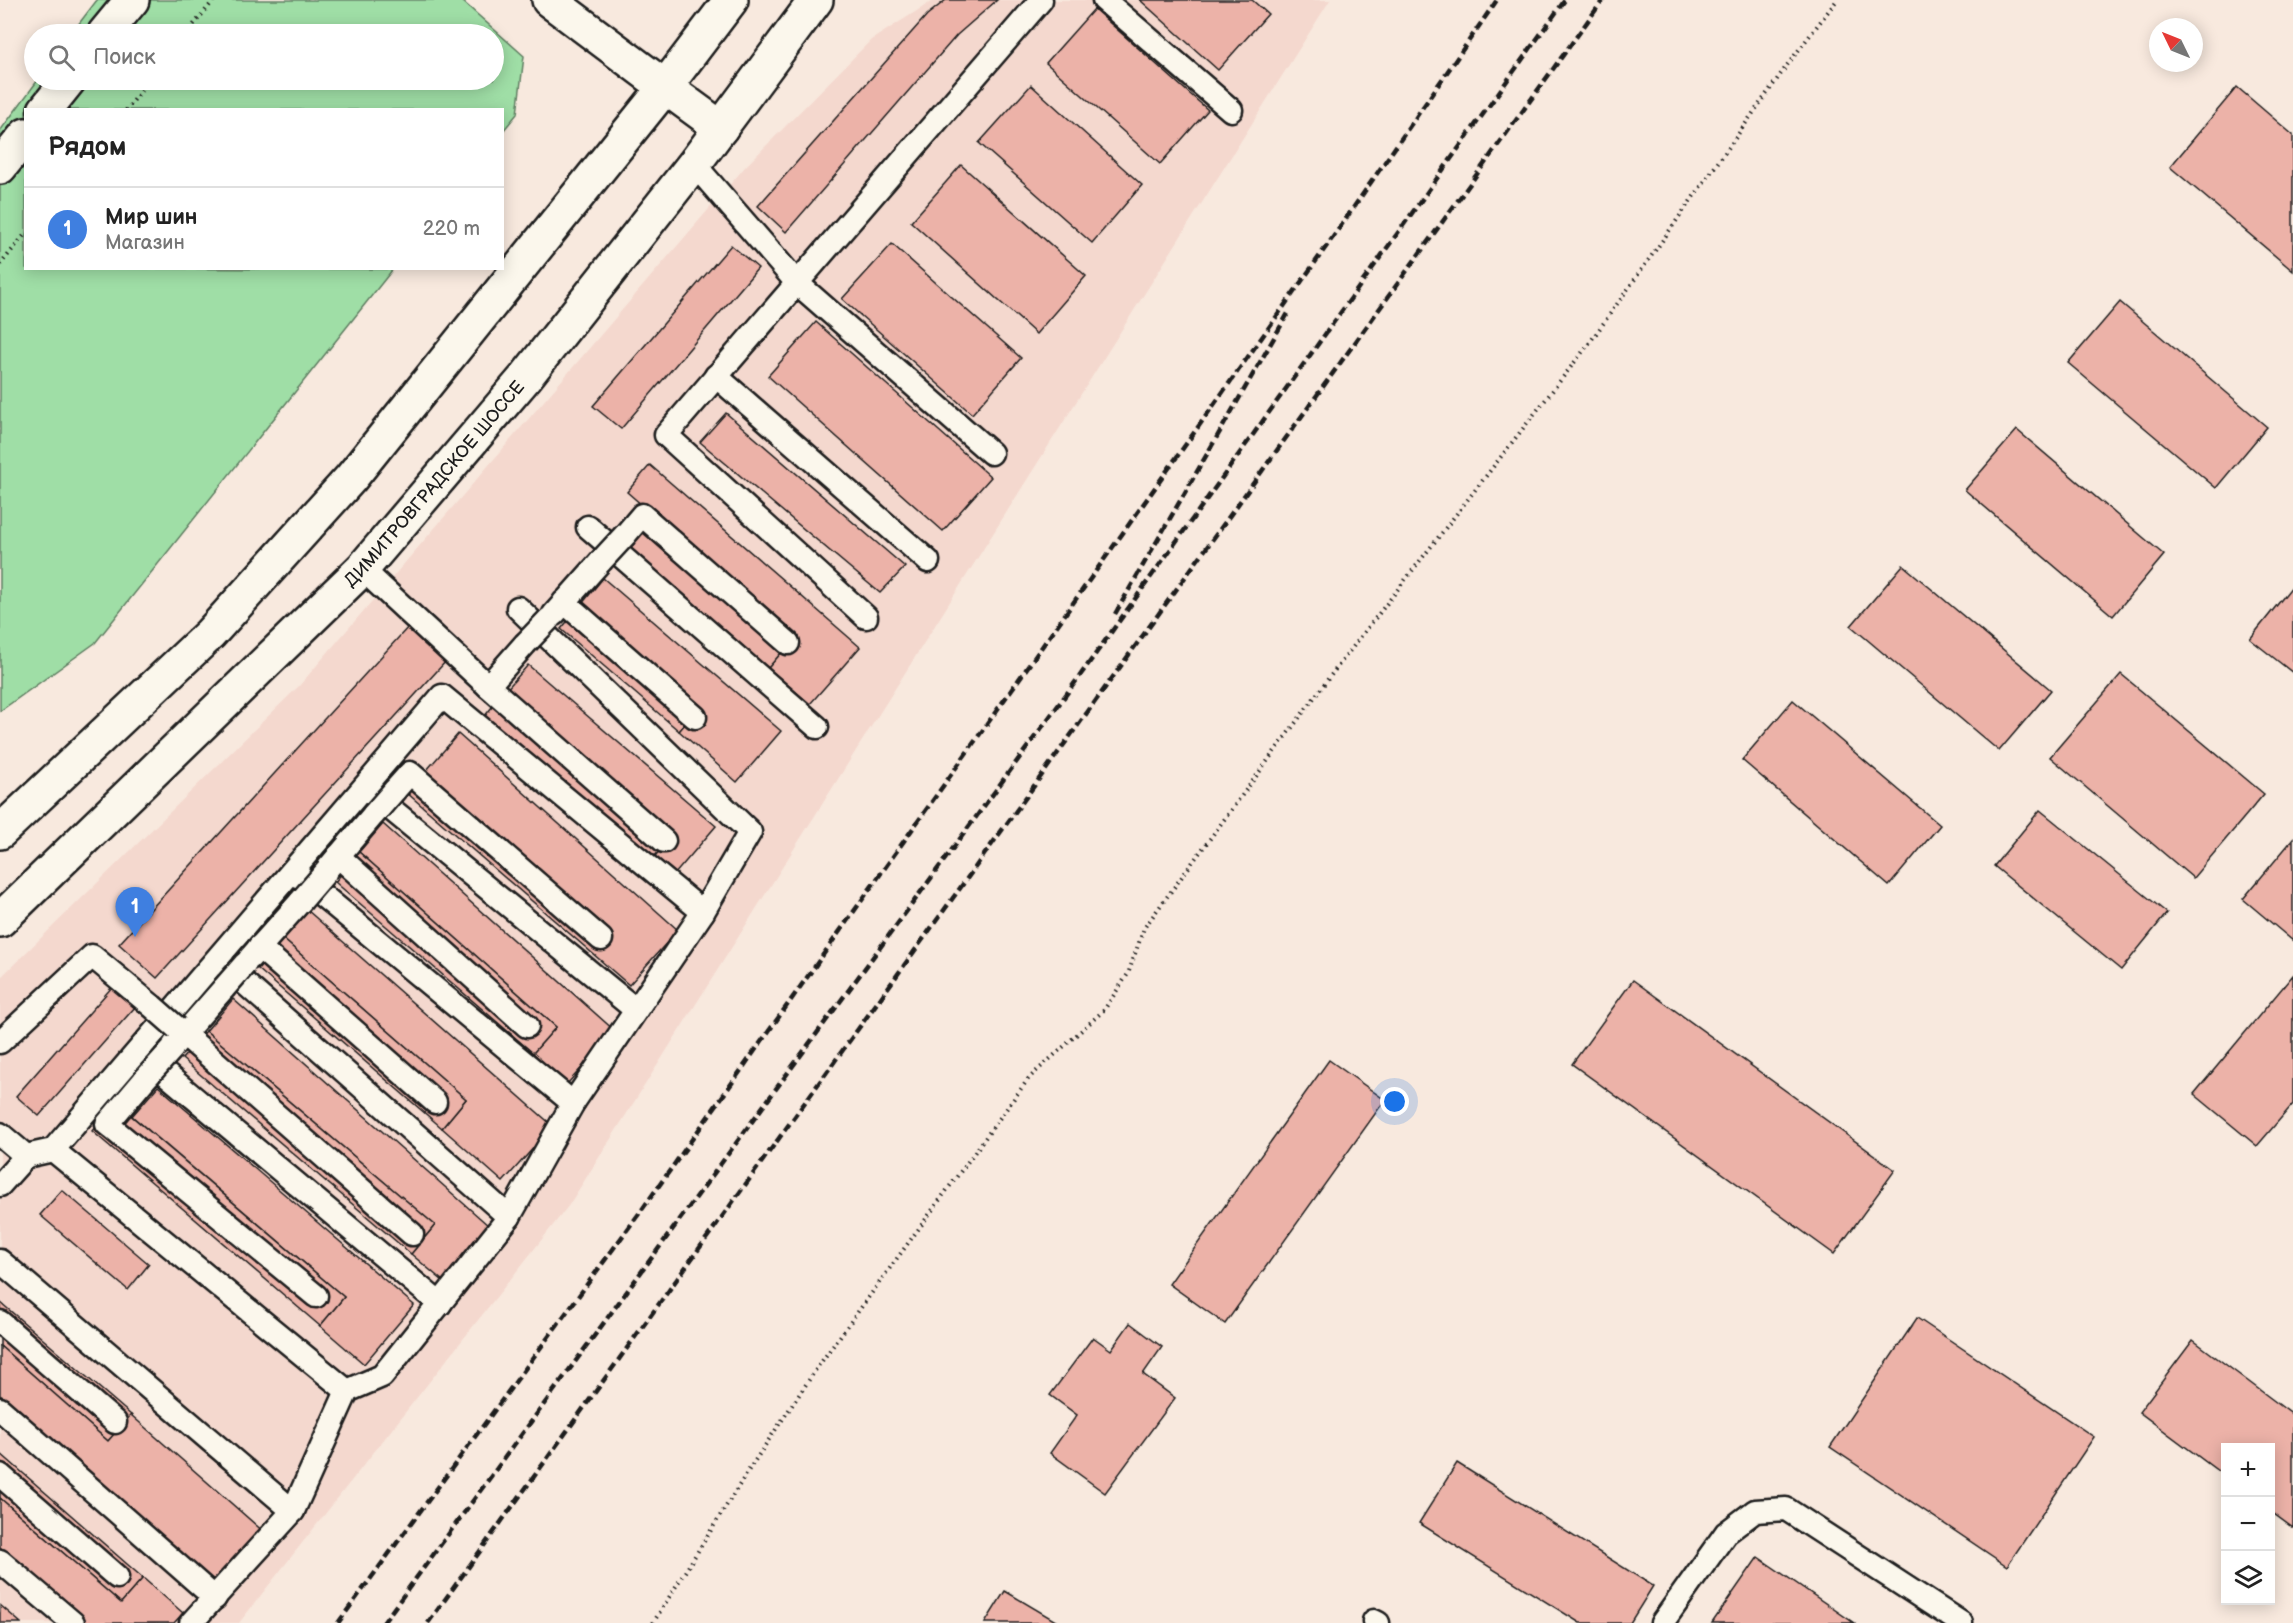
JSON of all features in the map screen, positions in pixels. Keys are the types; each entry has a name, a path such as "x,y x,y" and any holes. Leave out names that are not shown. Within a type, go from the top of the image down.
{"main road":[{"path":"112,24 132,0"},
{"path":"549,0 721,128"},
{"path":"0,832 210,634 351,478 665,87 731,0"},
{"name":"ДИМИТРОВГРАДСКОЕ ШОССЕ","path":"0,920 362,569 525,378 694,164 810,9 830,0"},
{"path":"47,108 61,90"},
{"path":"0,167 24,137"}],"lane":[{"path":"866,617 666,435 1041,0"},
{"path":"1104,0 1231,110"},
{"path":"694,164 798,284 991,453"},
{"path":"716,376 928,561"},
{"path":"488,686 642,515 788,643"},
{"path":"588,527 817,727"},
{"path":"362,569 488,686 664,841"},
{"path":"564,602 695,717"},
{"path":"191,1623 293,1512 347,1391 382,1376 509,1217 573,1103 703,912 750,832 518,608"},
{"path":"0,1185 26,1156 53,1150 442,696 703,912"},
{"path":"316,1296 107,1124 177,1037 224,988 411,773 601,939"},
{"path":"363,786 636,1010"},
{"path":"331,865 527,1026"},
{"path":"293,871 573,1103"},
{"path":"0,1042 92,956 152,1006 177,1037 412,1234"},
{"path":"252,956 435,1102"},
{"path":"216,958 509,1217"},
{"path":"139,1051 440,1304"},
{"path":"0,1134 26,1156"},
{"path":"53,1150 347,1391"},
{"path":"0,1261 293,1512"},
{"path":"0,1322 115,1422"},
{"path":"0,1409 215,1598"},
{"path":"0,1475 117,1577"},
{"path":"1662,1623 1726,1533 1755,1511 1786,1509 1961,1623"},
{"path":"0,1561 73,1623"}],"path":[{"path":"194,24 214,0"},
{"path":"653,1623 750,1468 819,1365 1029,1077 1104,1010 1128,974 1144,928 1328,679 1588,345 1788,64 1837,0"},
{"path":"128,108 142,90"},
{"path":"0,265 24,235"}],"shaded area":[{"path":"934,0 1330,0 569,1205 239,1623 0,1623 0,978 299,686 745,167 871,40"}],"green space":[{"path":"97,0 461,0 488,24 79,24"},
{"path":"504,38 524,56 517,114 504,130 504,108 24,108 24,270 392,270 95,643 0,711 0,131 31,90 504,90"}],"building":[{"path":"946,0 997,0 957,35 786,232 758,206 927,15"},
{"path":"1140,0 1252,0 1268,14 1218,70"},
{"path":"1094,9 1208,110 1160,164 1046,63"},
{"path":"1031,85 1142,185 1092,243 979,143"},
{"path":"2237,87 2293,135 2293,271 2170,167"},
{"path":"961,165 1086,276 1036,334 911,222"},
{"path":"892,244 1021,358 972,414 842,299"},
{"path":"731,245 758,268 621,429 593,406"},
{"path":"2120,302 2267,427 2216,488 2068,363"},
{"path":"816,322 991,477 943,531 768,376"},
{"path":"726,413 905,567 880,593 700,442"},
{"path":"2017,430 2164,555 2113,616 1965,490"},
{"path":"650,465 860,647 810,704 768,668 794,638 627,492"},
{"path":"650,513 794,638 768,668 624,543"},
{"path":"1903,565 2051,690 1999,751 1851,626"},
{"path":"603,578 781,731 737,782 679,731 699,707 581,605"},
{"path":"2293,585 2293,673 2250,639"},
{"path":"581,605 699,707 679,731 561,629"},
{"path":"409,626 447,660 157,978 119,944"},
{"path":"528,665 716,826 674,875 654,857 674,834 505,691"},
{"path":"2121,674 2264,794 2193,878 2050,757"},
{"path":"505,691 674,834 654,857 484,717"},
{"path":"1793,700 1940,825 1889,886 1742,760"},
{"path":"458,734 678,930 629,985 407,793"},
{"path":"2040,810 2167,913 2121,970 1994,866"},
{"path":"383,824 615,1031 567,1084 533,1053 556,1027 359,852"},
{"path":"2293,839 2293,941 2243,899"},
{"path":"359,852 556,1027 533,1053 335,882"},
{"path":"307,910 553,1126 503,1182 442,1128 466,1099 283,939"},
{"path":"283,939 466,1099 442,1128 258,969"},
{"path":"2293,975 2293,1104 2257,1146 2194,1094"},
{"path":"1633,980 1895,1170 1834,1254 1572,1064"},
{"path":"113,986 136,1006 39,1116 16,1096"},
{"path":"233,999 489,1226 443,1281 411,1254 435,1225 206,1031"},
{"path":"206,1031 435,1225 411,1254 182,1059"},
{"path":"1329,1060 1385,1100 1225,1324 1169,1284"},
{"path":"158,1086 414,1305 364,1364 320,1326 344,1297 132,1116"},
{"path":"115,1102 344,1297 320,1326 92,1131"},
{"path":"62,1190 149,1264 128,1290 40,1215"},
{"path":"0,1302 131,1415 108,1441 0,1346"},
{"path":"1917,1318 2094,1437 2007,1566 1830,1447"},
{"path":"1130,1323 1162,1347 1143,1374 1175,1398 1105,1493 1050,1453 1077,1415 1050,1395 1093,1337 1111,1350"},
{"path":"2193,1340 2293,1415 2293,1528 2275,1515 2275,1443 2221,1443 2221,1473 2139,1412"},
{"path":"0,1346 108,1441 131,1415 265,1533 218,1586 0,1395"},
{"path":"0,1453 143,1578 121,1603 0,1498"},
{"path":"1457,1463 1653,1586 1630,1623 1580,1623 1419,1523"},
{"path":"0,1498 121,1603 143,1578 183,1613 174,1623 86,1623 0,1547"},
{"path":"1758,1557 1854,1623 1712,1623"},
{"path":"1005,1591 1059,1623 985,1623"},
{"path":"0,1605 21,1623 0,1623"}],"railway":[{"path":"338,1623 641,1211 1331,240 1497,0"},
{"path":"383,1623 1079,677 1565,0"},
{"path":"428,1623 1603,0"},
{"path":"1115,614 1290,310"}],"place":[{"name":"Мир шин","path":"135,937"}]}
